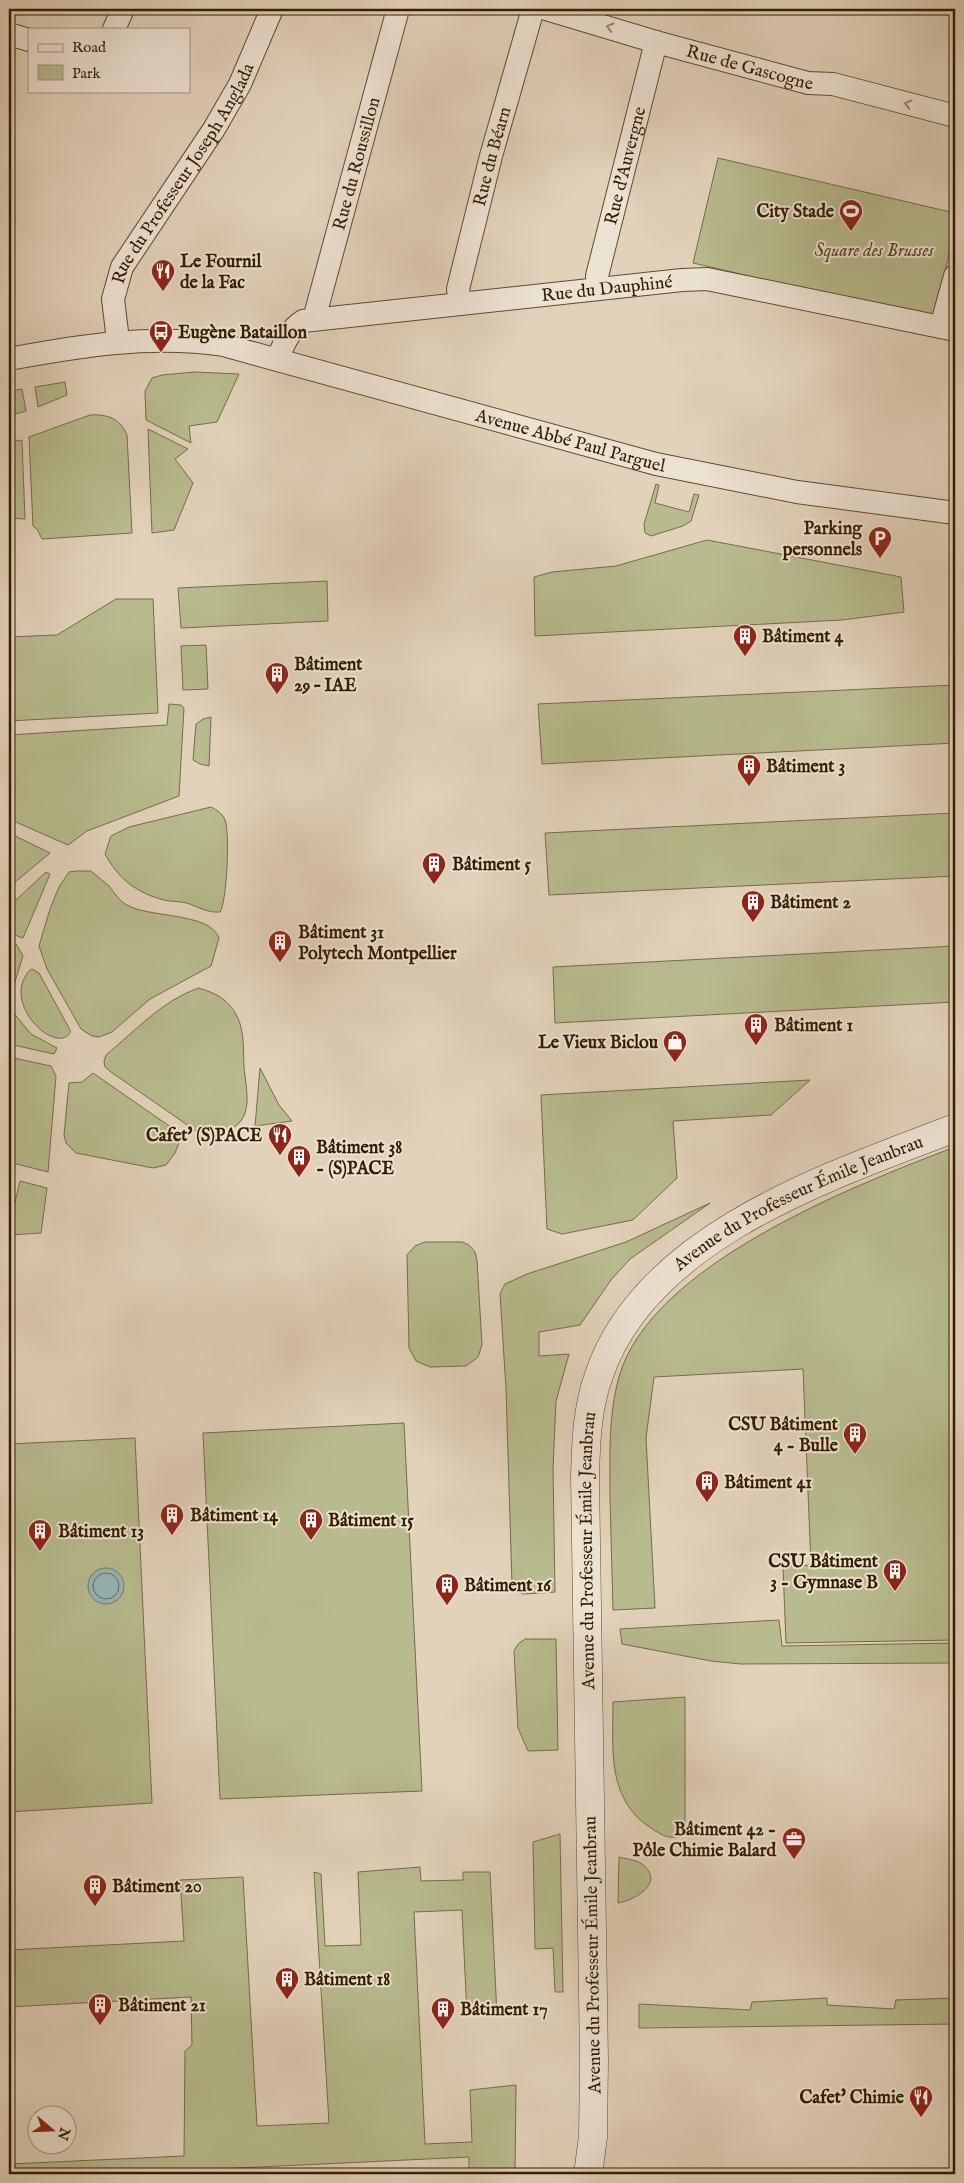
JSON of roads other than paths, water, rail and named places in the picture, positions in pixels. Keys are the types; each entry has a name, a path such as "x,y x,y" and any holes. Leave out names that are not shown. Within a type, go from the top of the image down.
{"street":[{"path":"114,28 123,9"},
{"name":"Rue du Professeur Joseph Anglada","path":"114,343 116,332 113,299 122,267 214,129 240,84 272,9"},
{"name":"Rue du Roussillon","path":"314,319 398,9"},
{"name":"Rue du Béarn","path":"460,304 458,289 491,156 533,9"},
{"name":"Rue de Gascogne","path":"546,9 656,42 808,83 833,84 955,116"},
{"path":"9,34 28,40"},
{"name":"Rue d'Auvergne","path":"599,288 597,276 656,42"},
{"path":"948,328 955,276"},
{"name":"Rue du Dauphiné","path":"278,359 284,343 295,326 303,321 682,280 708,279 948,328"},
{"name":"Avenue Abbé Paul Parguel","path":"9,359 114,343 193,340 223,344 656,464 797,492 955,513"},
{"name":"Avenue du Professeur Émile Jeanbrau","path":"588,2174 593,2137 594,2061 585,1504 586,1438 592,1398 599,1375 610,1349 628,1317 663,1278 684,1260 732,1227 771,1205 843,1172 955,1128"}],"water":[{"path":"106,1568 113,1569 119,1573 123,1579 123,1593 119,1599 113,1603 106,1604 99,1603 93,1599 89,1593 88,1586 89,1579 93,1573 99,1569"}],"place":[{"name":"City Stade","path":"851,232"},
{"name":"Le Fournil de la Fac","path":"163,292"},
{"name":"Eugène Bataillon","path":"161,353"},
{"name":"Parking personnels","path":"880,559"},
{"name":"Bâtiment 4","path":"745,657"},
{"name":"Bâtiment 29 – IAE","path":"277,695"},
{"name":"Bâtiment 3","path":"749,787"},
{"name":"Bâtiment 5","path":"434,885"},
{"name":"Bâtiment 2","path":"753,923"},
{"name":"Bâtiment 31 Polytech Montpellier","path":"280,963"},
{"name":"Bâtiment 1","path":"756,1046"},
{"name":"Le Vieux Biclou","path":"675,1063"},
{"name":"Cafet' (S)PACE","path":"280,1156"},
{"name":"Bâtiment 38 - (S)PACE","path":"299,1178"},
{"name":"CSU Bâtiment 4 - Bulle","path":"855,1455"},
{"name":"Bâtiment 41","path":"707,1503"},
{"name":"Bâtiment 14","path":"172,1536"},
{"name":"Bâtiment 15","path":"311,1541"},
{"name":"Bâtiment 13","path":"40,1552"},
{"name":"CSU Bâtiment 3 - Gymnase B","path":"895,1592"},
{"name":"Bâtiment 16","path":"447,1606"},
{"name":"Bâtiment 42 - Pôle Chimie Balard","path":"794,1860"},
{"name":"Bâtiment 20","path":"95,1907"},
{"name":"Bâtiment 18","path":"287,2000"},
{"name":"Bâtiment 21","path":"100,2026"},
{"name":"Bâtiment 17","path":"443,2030"},
{"name":"Cafet' Chimie","path":"921,2118"}],"park label":[{"name":"Square des Brusses","path":"874,250"}]}
